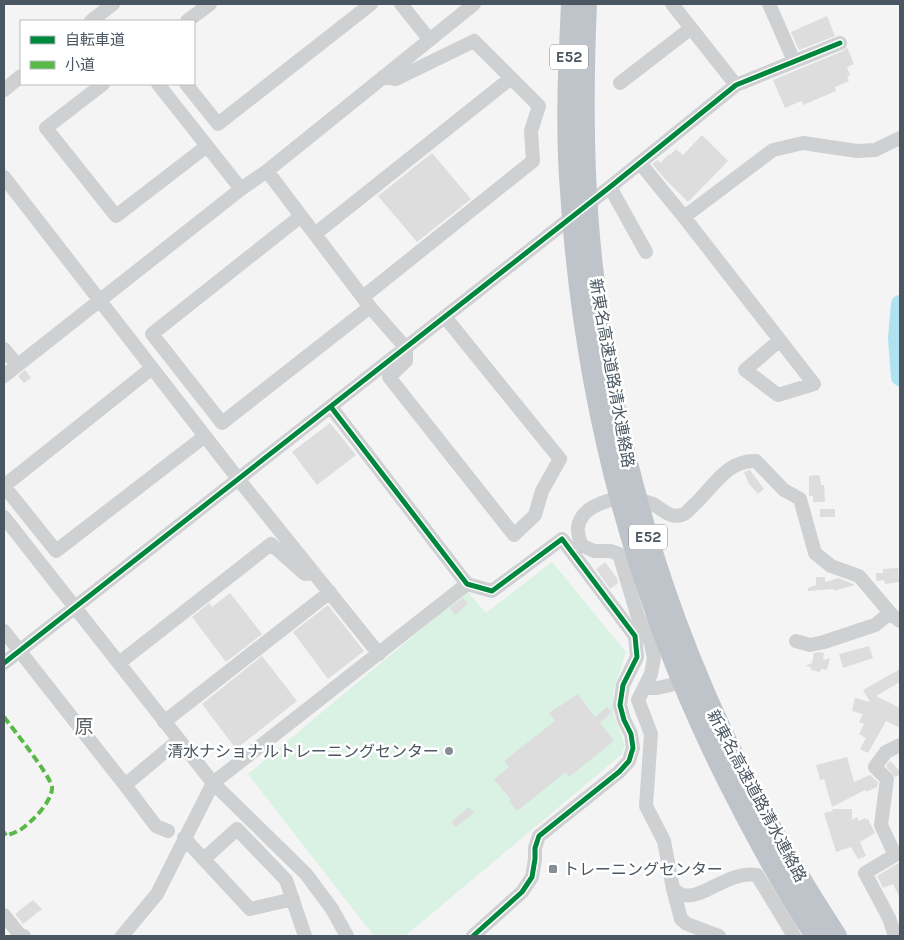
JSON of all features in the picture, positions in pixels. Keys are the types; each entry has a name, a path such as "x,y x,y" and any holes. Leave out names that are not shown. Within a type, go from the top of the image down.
{"highway":[{"name":"新東名高速道路清水連絡路","path":"571,4 567,111 570,189 583,324 596,403 615,482 644,582 671,658 708,744 757,840 794,905 815,936"},
{"name":"新東名高速道路清水連絡路","path":"587,4 585,150 589,225 600,322 613,400 631,477 660,577 704,693 736,762 772,831 836,936"}],"street":[{"path":"188,20 210,4"},
{"path":"187,85 218,124 371,4"},
{"path":"401,4 429,39"},
{"path":"4,376 241,189 267,172 474,4"},
{"path":"672,4 736,86"},
{"path":"770,4 794,61"},
{"path":"620,83 690,29"},
{"path":"301,216 152,334 222,423 533,162 532,131 539,106 474,41 396,80 383,77"},
{"path":"4,662 239,480 736,86 840,42"},
{"path":"4,90 20,77"},
{"path":"315,234 511,78"},
{"path":"102,85 46,128 116,216 207,146"},
{"path":"159,85 241,189"},
{"path":"684,217 773,150 803,143 857,151 875,150 900,138"},
{"path":"640,164 684,217 780,340 814,384 778,394 745,370 780,340"},
{"path":"267,172 367,302 406,348 406,361 388,377 514,535 536,515 542,491 560,459 445,317"},
{"path":"4,177 239,480 379,654"},
{"path":"610,187 646,252"},
{"path":"4,349 17,365"},
{"path":"152,368 4,486 56,551 205,436"},
{"path":"331,407 467,584 492,592 562,539 577,548 610,551 619,554 638,614 652,644 654,658 651,674 638,700 652,734 646,806 664,841 672,889 681,919 687,924 720,936"},
{"path":"473,936 522,892 532,877 535,848 539,836 619,772 629,761 633,748 631,734 624,720 620,705 623,685 637,657 635,636 577,548 578,528 582,516 591,508 605,501 633,498 652,503 668,514 685,514 729,468 750,461 756,461 784,490 800,499 815,553 831,566 859,576 895,617 824,642 810,645 796,641"},
{"path":"4,516 164,722 214,783 306,874 332,909 347,936"},
{"path":"119,663 272,544 305,574 315,573"},
{"path":"122,936 157,894 184,838 214,783 467,584"},
{"path":"164,722 330,592"},
{"path":"4,631 156,826 168,831"},
{"path":"645,688 671,685"},
{"path":"125,785 179,740"},
{"path":"895,936 889,918 864,873 896,855 881,825 886,779 876,767 886,752 900,745"},
{"path":"205,858 237,829 286,880 305,936"},
{"path":"184,838 205,858 250,909 293,899"},
{"path":"672,889 682,895 693,896 733,877 747,873 757,875 794,936"},
{"path":"4,915 21,936"}],"green space":[{"name":"清水ナショナルトレーニングセンター","path":"552,562 626,652 613,692 614,715 625,746 621,755 405,936 374,936 248,774 467,591 486,613"}],"building":[{"path":"827,16 835,36 799,50 791,32"},
{"path":"847,47 854,64 847,67 850,75 847,77 849,81 835,87 836,91 803,105 801,101 785,108 773,80 843,51"},
{"path":"702,135 728,161 688,202 652,164 658,160 660,163 676,149 683,155"},
{"path":"432,153 471,199 417,242 378,196"},
{"path":"25,370 31,378 24,383 18,376"},
{"path":"330,423 356,455 317,485 292,452"},
{"path":"750,470 764,489 758,494 749,484 744,472"},
{"path":"809,476 820,476 821,485 824,485 825,502 813,502 813,496 809,496"},
{"path":"820,509 835,509 835,517 820,517"},
{"path":"605,562 617,578 618,583 610,589 596,569"},
{"path":"898,568 899,582 885,584 884,580 876,581 876,573 883,573 883,569"},
{"path":"816,577 825,577 825,582 839,578 855,585 834,591 834,589 808,591 808,588 816,585"},
{"path":"230,593 262,634 226,662 192,617 209,603 212,607"},
{"path":"463,598 468,604 455,615 450,608"},
{"path":"328,605 364,651 328,679 293,632"},
{"path":"869,646 873,658 843,668 839,654"},
{"path":"814,653 824,653 823,660 830,658 827,670 821,669 820,672 805,666 812,663"},
{"path":"262,656 297,701 236,749 202,704"},
{"path":"900,669 900,682 876,696 900,708 900,723 898,727 886,721 868,753 860,749 866,738 859,734 864,724 859,722 863,714 852,711 855,698 870,702 863,690"},
{"path":"578,694 595,717 607,707 612,712 600,723 614,741 569,777 566,772 517,811 509,801 511,800 494,779 509,767 504,761 555,721 549,713"},
{"path":"847,757 854,782 870,775 878,782 877,787 866,792 865,790 832,807 824,779 820,780 816,765"},
{"path":"890,761 900,771 900,775 895,777 886,766"},
{"path":"469,807 474,813 456,827 451,822"},
{"path":"832,809 852,809 852,820 857,817 859,821 865,818 866,820 868,819 875,833 860,842 866,856 858,859 851,847 836,852 824,813 833,811"},
{"path":"900,862 900,898 893,884 883,888 877,876"},
{"path":"33,900 42,909 23,924 15,914"}],"waterway":[{"path":"900,304 897,338 900,377"}],"marked path":[{"path":"4,717 38,763 52,787 49,799 30,822 20,830 6,836 4,832"}],"cycle path":[{"path":"4,663 610,187 736,85 840,43"},
{"path":"331,407 467,584 492,591 562,539 635,636 637,657 623,685 620,705 624,720 631,734 633,748 629,761 619,772 539,836 535,848 532,877 522,892 473,936"}],"place":[{"name":"清水ナショナルトレーニングセンター","path":"449,751"},
{"name":"トレーニングセンター","path":"553,869"}],"district":[{"name":"原","path":"84,727"}]}
